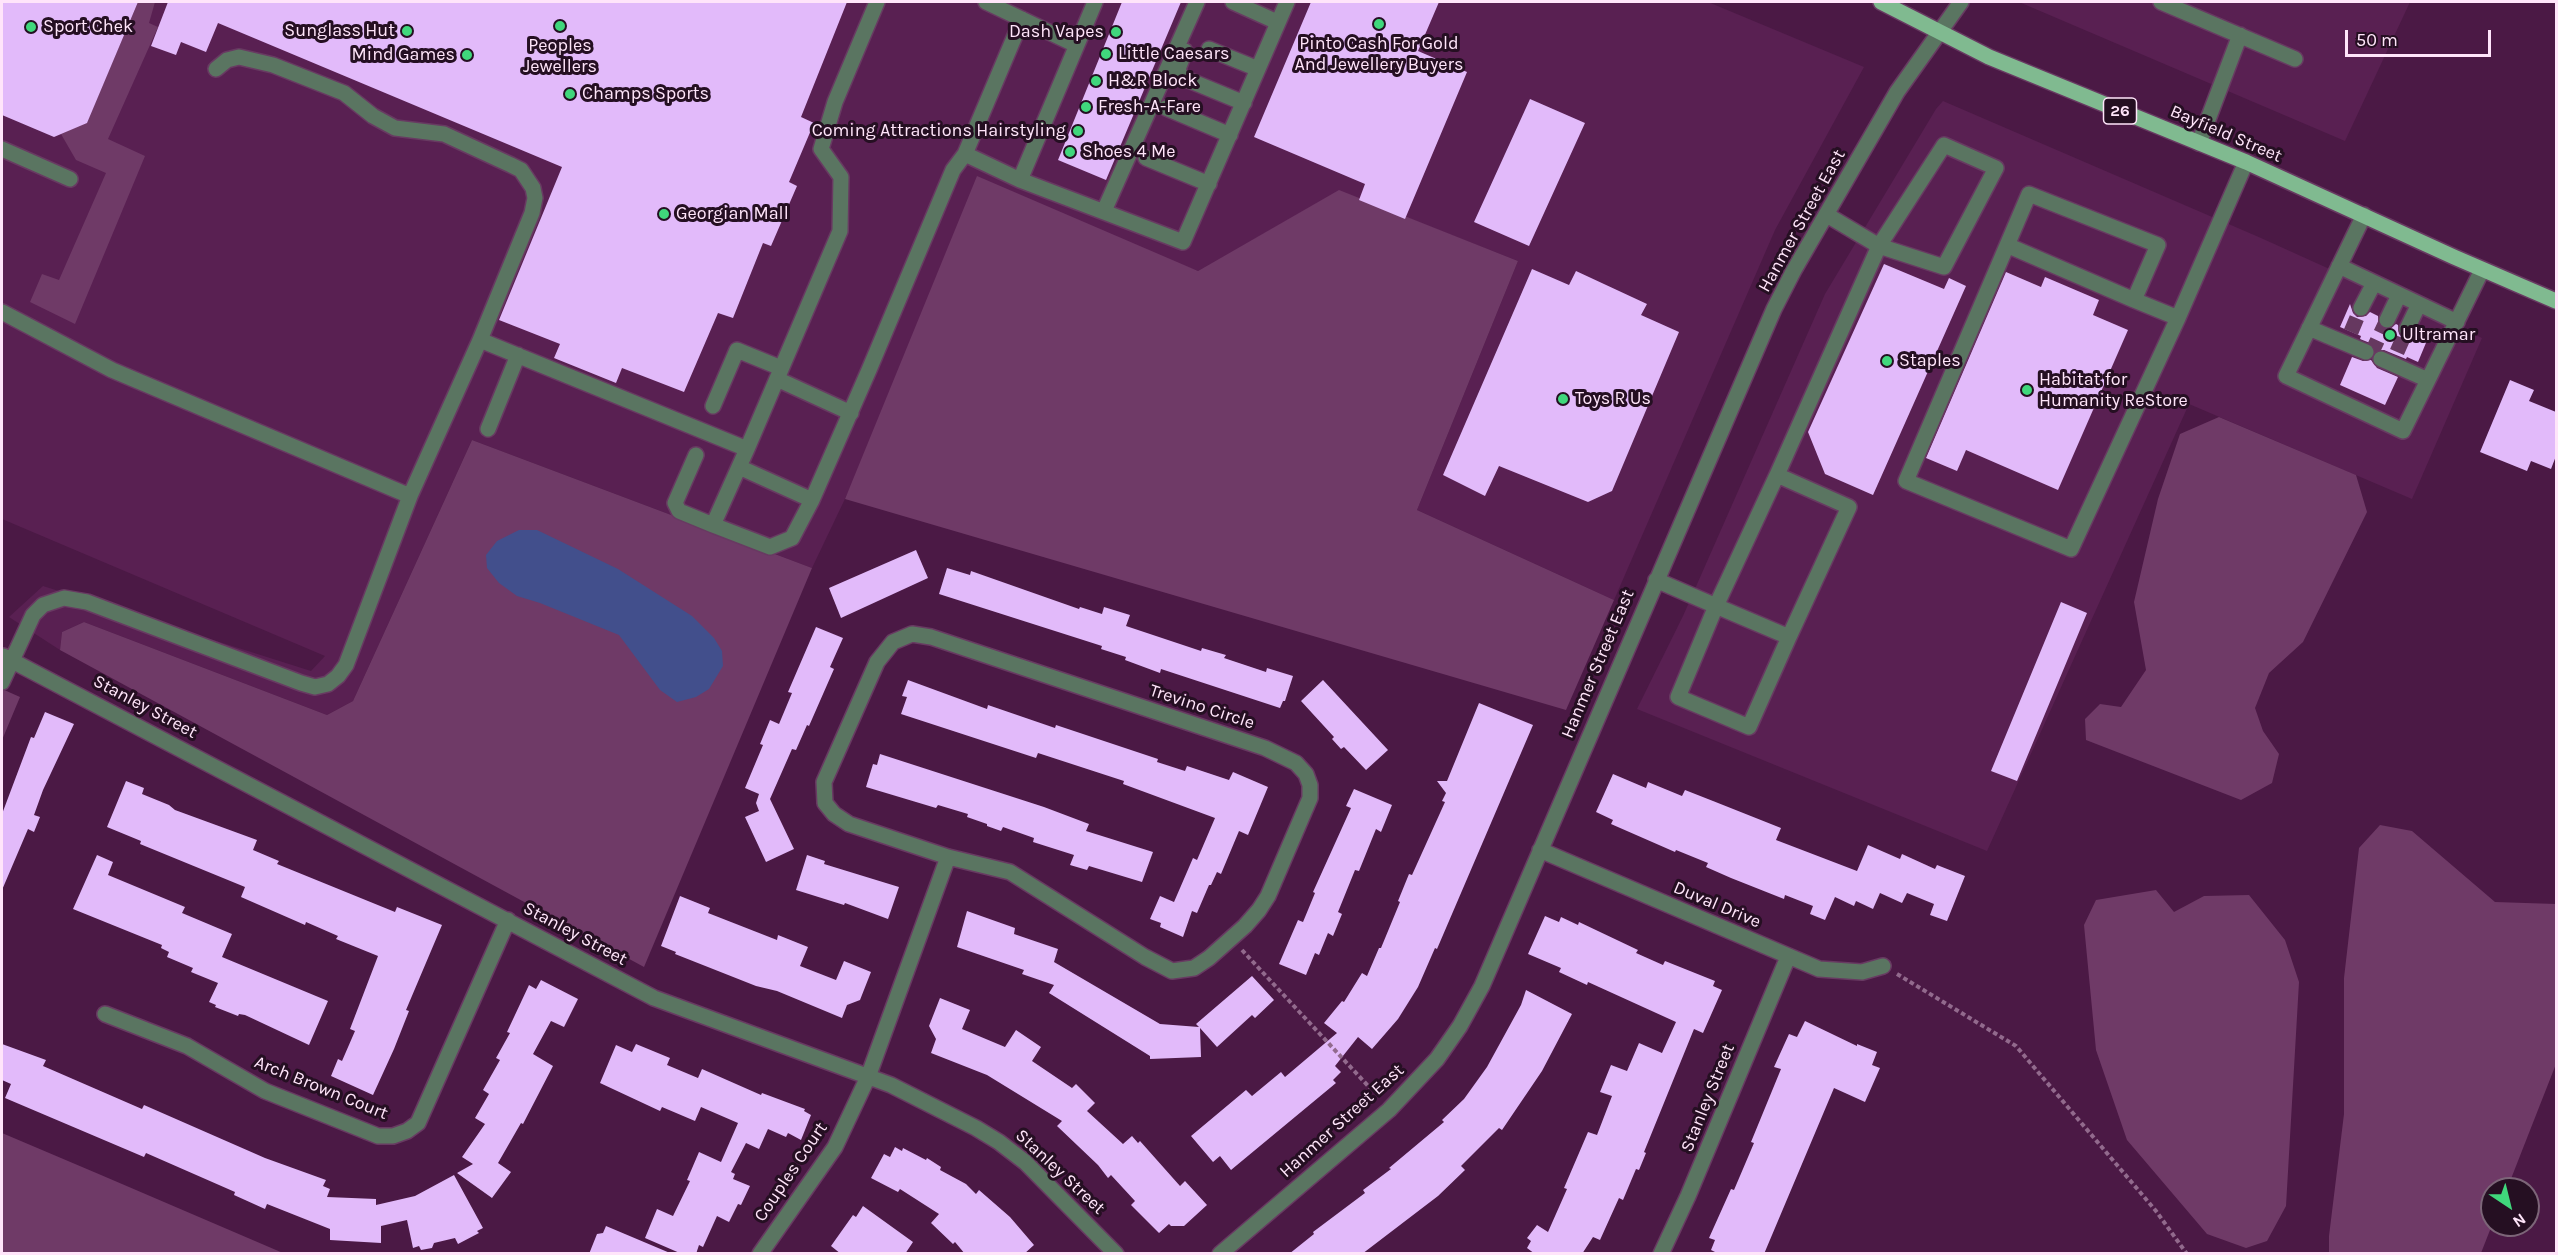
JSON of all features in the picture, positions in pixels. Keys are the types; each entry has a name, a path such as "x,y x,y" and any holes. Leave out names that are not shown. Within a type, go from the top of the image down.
{"main road":[{"name":"Bayfield Street","path":"1881,2 1989,57 2246,162 2482,270 2556,301"}],"street":[{"path":"713,525 840,231 841,177 821,149 835,102 877,2"},
{"path":"986,2 1076,45"},
{"path":"1020,180 1095,2"},
{"path":"1104,212 1197,2"},
{"path":"1206,2 1178,69 1179,72 1181,76 1244,103"},
{"path":"1233,2 1278,22"},
{"path":"964,154 1020,180 1183,242 1287,2"},
{"name":"Hanmer Street East","path":"1220,1254 1389,1110 1437,1059 1460,1026 1482,986 1774,309 1794,270 1897,92 1961,2"},
{"path":"2161,2 2295,59"},
{"path":"696,455 675,503 679,511 770,547 792,538 812,500 851,413 953,170 964,154 1022,19"},
{"path":"2199,143 2240,35"},
{"path":"1209,49 1258,69"},
{"path":"2,682 6,657 33,615 43,605 64,598 76,598 315,687 328,684 338,676 346,664 410,496 480,340 532,213 535,198 533,188 520,170 444,134 395,128 373,116 344,93 273,65 239,57 227,60 216,69"},
{"path":"1166,108 1230,135"},
{"path":"1777,475 1849,507 1749,727 1678,697 1716,606 1879,246 1944,145 1996,168 1944,267 1879,246 1827,215"},
{"path":"2,149 70,179"},
{"path":"1146,158 1209,184"},
{"path":"2134,300 2158,245 2029,194 2009,246 1906,481 2072,549 2178,318 2246,162"},
{"path":"2364,215 2286,376 2403,431 2482,270"},
{"path":"2009,246 2178,318"},
{"path":"2339,266 2457,322"},
{"path":"2361,309 2374,283"},
{"path":"2387,320 2399,295"},
{"path":"2407,329 2419,304"},
{"path":"2,312 112,370 410,496"},
{"path":"2309,328 2348,337 2366,352"},
{"path":"480,340 747,449"},
{"path":"713,406 737,350 851,413"},
{"path":"488,429 518,355"},
{"path":"2390,358 2428,380"},
{"path":"739,467 812,500"},
{"path":"1656,580 1789,637"},
{"name":"Trevino Circle","path":"912,634 931,637 1254,744 1296,763 1306,774 1310,785 1310,798 1306,810 1268,896 1259,910 1232,938 1194,968 1172,971 1145,957 1018,876 987,865 948,857 849,824 834,814 825,802 823,792 824,782 877,662 892,642 912,634"},
{"name":"Stanley Street","path":"6,657 654,998 891,1085 952,1115 999,1142 1025,1162 1116,1254"},
{"name":"Duval Drive","path":"1540,850 1819,969 1862,972 1883,966"},
{"path":"868,1077 948,857"},
{"name":"Arch Brown Court","path":"105,1014 187,1046 265,1091 378,1136 393,1137 418,1123 508,920"},
{"name":"Stanley Street","path":"1661,1254 1688,1196 1788,957"},
{"name":"Couples Court","path":"760,1254 835,1147 868,1077"}],"path":[{"path":"1232,938 1370,1088"},
{"path":"1883,966 2016,1046 2156,1211 2187,1254"}],"shaded area":[{"path":"2,2 1708,2 1864,67 1775,230 1614,600 1417,510 1518,261 1339,191 1198,271 989,197 812,568 472,440 353,701 327,715 84,622 62,632 60,650 9,617 43,586 311,671 325,656 2,519"},
{"path":"138,2 155,2 149,23 158,27 108,139 145,156 75,324 30,302 42,274 59,280 106,173 76,160 61,134 87,122"},
{"path":"2019,2 2410,2 2345,141"},
{"path":"1943,101 2261,238 2482,338 2412,499 2189,404 1987,851 1637,709 1683,616 1825,294"},
{"path":"977,176 1198,271 1339,190 1518,261 1417,510 1614,600 1566,710 845,499"},
{"path":"2219,417 2356,475 2367,512 2303,642 2269,673 2255,708 2263,731 2279,754 2272,783 2241,800 2086,740 2085,719 2100,704 2121,707 2146,670 2134,602 2158,499 2180,434"},
{"path":"472,440 812,568 644,967 60,650 62,632 84,622 327,715 353,701"},
{"path":"2,689 20,697 2,740"},
{"path":"2380,825 2412,831 2495,902 2556,904 2556,1064 2512,1177 2480,1177 2480,1237 2487,1237 2481,1253 2329,1253 2329,1236 2344,1114 2344,978 2359,848"},
{"path":"2156,890 2174,912 2204,896 2249,895 2285,940 2299,982 2286,1206 2267,1241 2246,1248 2207,1234 2127,1140 2096,1050 2084,925 2096,900"},
{"path":"2,1133 101,1175 283,1253 2,1253"}],"water":[{"path":"519,530 537,530 618,569 692,616 714,638 722,651 723,666 709,689 696,697 677,702 660,690 619,635 517,596 499,583 487,568 486,555 497,541"}],"building":[{"path":"2,2 138,2 87,123 54,137 2,115"},
{"name":"Georgian Mall","path":"168,2 847,2 801,117 814,123 789,182 797,186 771,246 763,243 733,318 718,313 684,392 622,368 616,383 554,358 560,344 499,320 562,167 218,23 206,52 181,42 176,55 151,46"},
{"path":"1122,2 1181,2 1106,180 1058,160"},
{"path":"1311,2 1439,2 1418,51 1467,72 1405,219 1359,200 1365,184 1254,137"},
{"path":"1530,99 1585,123 1529,246 1474,222"},
{"name":"Staples","path":"1884,264 1944,289 1949,278 1966,286 1873,495 1825,474 1808,432"},
{"name":"Toys R Us","path":"1532,269 1569,285 1576,271 1647,304 1641,315 1679,332 1612,491 1588,502 1499,466 1485,496 1443,475"},
{"name":"Habitat for Humanity ReStore","path":"2006,272 2041,287 2045,277 2099,300 2093,315 2128,330 2058,490 1966,450 1957,471 1926,458"},
{"name":"Ultramar","path":"2350,304 2357,317 2366,316 2370,312 2378,316 2379,325 2383,329 2388,330 2398,325 2399,334 2403,338 2412,337 2416,333 2428,338 2418,362 2384,350 2376,351 2370,343 2360,339 2361,336 2340,327"},
{"path":"2352,357 2363,361 2371,360 2377,368 2398,377 2385,405 2340,385"},
{"path":"2510,380 2534,390 2529,401 2556,412 2556,456 2551,469 2531,461 2527,471 2480,452"},
{"path":"916,550 928,578 841,618 829,588"},
{"path":"947,568 970,575 971,571 1079,609 1080,607 1102,614 1104,607 1130,615 1126,626 1201,651 1202,648 1226,655 1224,658 1266,672 1267,668 1293,676 1285,701 1280,708 1161,669 1160,673 1125,660 1126,657 1101,649 1102,646 939,594"},
{"path":"2061,602 2087,613 2017,781 1991,771"},
{"path":"816,627 843,638 830,667 834,669 809,726 807,725 796,750 792,749 770,799 794,849 766,862 745,817 759,811 756,803 759,794 745,788 763,745 760,744 770,720 779,724 792,693 788,692"},
{"path":"908,680 987,709 988,705 1055,728 1056,725 1158,759 1157,762 1185,771 1187,766 1229,780 1233,772 1268,787 1248,835 1239,831 1221,874 1217,872 1209,885 1197,913 1192,911 1183,937 1160,927 1161,923 1150,919 1160,896 1174,902 1193,858 1197,860 1215,818 1123,784 1124,781 1038,753 1036,758 901,714 907,697 902,696"},
{"path":"1323,680 1388,750 1366,770 1344,747 1341,749 1332,739 1334,737 1301,701"},
{"path":"1479,703 1533,725 1437,949 1435,948 1418,987 1398,1019 1372,1049 1358,1037 1335,1066 1341,1072 1333,1080 1336,1083 1231,1170 1220,1156 1213,1162 1191,1136 1246,1090 1252,1096 1281,1072 1285,1077 1337,1033 1324,1023 1342,1001 1344,1002 1362,973 1367,976 1381,948 1409,874 1412,875 1445,802 1442,801 1446,793 1437,781 1447,781"},
{"path":"45,712 74,724 43,790 34,815 40,817 34,832 28,829 2,890 2,814 31,737 34,738"},
{"path":"880,754 1044,807 1089,824 1086,831 1153,852 1142,882 1089,866 1087,870 1070,865 1074,855 1033,842 1034,838 1003,827 1001,831 987,826 987,824 967,817 968,814 938,805 936,808 866,787 873,764 877,765"},
{"path":"1613,774 1646,788 1648,782 1682,796 1685,790 1781,828 1776,840 1857,871 1868,845 1900,859 1902,854 1935,869 1937,865 1965,876 1947,921 1930,915 1934,904 1907,893 1902,903 1880,893 1873,909 1856,901 1854,906 1835,897 1825,920 1810,914 1813,906 1785,895 1784,899 1731,878 1706,867 1708,863 1676,850 1675,852 1611,824 1613,820 1596,812"},
{"path":"126,781 144,788 142,794 169,805 175,810 257,840 253,850 279,861 277,864 395,912 397,907 442,925 406,1010 409,1011 394,1049 373,1095 331,1076 338,1059 342,1061 355,1031 350,1029 378,956 336,939 338,936 306,922 305,925 241,897 245,887 140,844 141,841 107,827"},
{"path":"1354,789 1392,805 1381,832 1376,829 1359,871 1355,870 1338,912 1342,914 1333,936 1328,933 1319,955 1315,953 1306,975 1279,964 1298,920 1303,922 1315,893 1313,892 1351,808 1346,806"},
{"path":"97,855 113,862 108,875 185,907 182,913 232,934 222,957 328,1001 309,1045 245,1015 239,1014 238,1016 215,1007 216,1005 209,1002 218,983 191,972 193,968 167,957 169,952 161,948 162,945 73,909"},
{"path":"807,855 825,861 824,864 899,887 888,919 845,903 844,905 796,890"},
{"path":"680,896 710,908 708,913 777,940 778,935 808,947 800,966 836,980 844,961 871,972 860,1000 847,1005 842,1018 777,991 756,986 675,954 676,952 661,946"},
{"path":"967,911 1015,928 1014,934 1058,949 1054,962 1160,1024 1199,1027 1196,1024 1252,976 1274,1000 1255,1018 1252,1015 1217,1047 1200,1028 1201,1057 1150,1059 1150,1056 1049,993 1054,985 1022,974 1024,970 957,947"},
{"path":"1545,916 1559,922 1561,917 1578,925 1579,922 1638,950 1636,953 1663,965 1665,961 1715,981 1713,986 1722,990 1703,1033 1694,1029 1644,1152 1646,1153 1639,1170 1636,1169 1623,1200 1619,1198 1600,1240 1593,1237 1582,1254 1535,1254 1527,1248 1531,1241 1527,1238 1537,1225 1548,1232 1588,1132 1597,1135 1612,1096 1600,1092 1611,1065 1627,1071 1639,1043 1662,1053 1676,1022 1588,982 1587,985 1559,972 1561,968 1528,954"},
{"path":"541,980 578,999 564,1027 551,1021 533,1054 553,1066 523,1124 521,1123 498,1163 511,1172 492,1198 457,1173 473,1164 462,1157 485,1124 475,1118 489,1094 483,1090 500,1060 496,1058 510,1033 507,1032 529,985 536,989"},
{"path":"1526,990 1572,1014 1542,1071 1502,1130 1499,1128 1461,1166 1465,1170 1438,1196 1362,1254 1289,1254 1314,1234 1313,1232 1365,1193 1363,1190 1391,1169 1389,1168 1444,1122 1442,1120 1464,1099 1487,1067 1521,1005"},
{"path":"940,998 970,1010 962,1029 1005,1047 1016,1030 1041,1047 1032,1061 1072,1088 1076,1084 1095,1103 1087,1111 1123,1144 1132,1136 1138,1143 1140,1141 1180,1186 1185,1181 1207,1205 1184,1226 1169,1224 1159,1233 1131,1205 1135,1201 1111,1175 1108,1178 1098,1165 1057,1126 1062,1121 987,1075 931,1053 936,1039 929,1026"},
{"path":"1805,1021 1857,1046 1857,1044 1877,1052 1872,1065 1880,1068 1865,1102 1834,1088 1764,1254 1719,1254 1711,1250 1715,1240 1709,1238 1731,1189 1734,1190 1754,1143 1751,1142 1781,1069 1774,1067 1789,1034 1797,1037"},
{"path":"2,1044 46,1060 43,1066 142,1109 144,1105 265,1158 326,1180 323,1186 330,1189 327,1197 376,1199 376,1205 415,1196 454,1175 483,1228 477,1231 479,1233 458,1244 455,1238 434,1243 432,1248 421,1250 419,1246 413,1248 407,1220 381,1226 381,1243 330,1240 330,1229 267,1204 265,1209 234,1195 235,1192 146,1153 144,1157 5,1098 11,1084 2,1080"},
{"path":"636,1044 670,1058 667,1065 698,1078 702,1069 761,1095 762,1093 805,1109 804,1111 811,1115 801,1140 788,1133 786,1137 768,1129 759,1149 746,1143 731,1172 735,1174 733,1179 750,1186 729,1222 717,1216 703,1247 699,1245 696,1254 682,1254 645,1238 657,1209 673,1216 690,1181 687,1180 699,1152 721,1162 738,1123 701,1107 695,1121 662,1107 660,1111 600,1083 616,1045 632,1052"},
{"path":"895,1147 902,1151 903,1148 926,1160 927,1158 941,1167 940,1170 966,1184 976,1194 979,1190 1010,1217 1034,1245 1024,1254 965,1254 955,1242 953,1244 931,1223 939,1214 900,1189 898,1192 871,1178 884,1154 890,1157"},
{"path":"863,1206 913,1242 905,1254 841,1254 831,1246 853,1215 856,1217"},
{"path":"606,1226 670,1254 589,1254 597,1234 603,1233"}],"tunnel":[{"path":"2351,332 2361,308"},
{"path":"2371,354 2387,320"},
{"path":"2397,352 2407,329"}],"place":[{"name":"Pinto Cash For Gold And Jewellery Buyers","path":"1379,24"},
{"name":"Peoples Jewellers","path":"560,26"},
{"name":"Sport Chek","path":"31,27"},
{"name":"Sunglass Hut","path":"407,31"},
{"name":"Dash Vapes","path":"1116,32"},
{"name":"Little Caesars","path":"1106,54"},
{"name":"Mind Games","path":"467,55"},
{"name":"H&R Block","path":"1096,81"},
{"name":"Champs Sports","path":"570,94"},
{"name":"Fresh-A-Fare","path":"1086,107"},
{"name":"Coming Attractions Hairstyling","path":"1078,131"},
{"name":"Shoes 4 Me","path":"1070,152"},
{"name":"Georgian Mall","path":"664,214"},
{"name":"Ultramar","path":"2390,335"},
{"name":"Staples","path":"1887,361"},
{"name":"Habitat for Humanity ReStore","path":"2027,390"},
{"name":"Toys R Us","path":"1563,399"}]}
